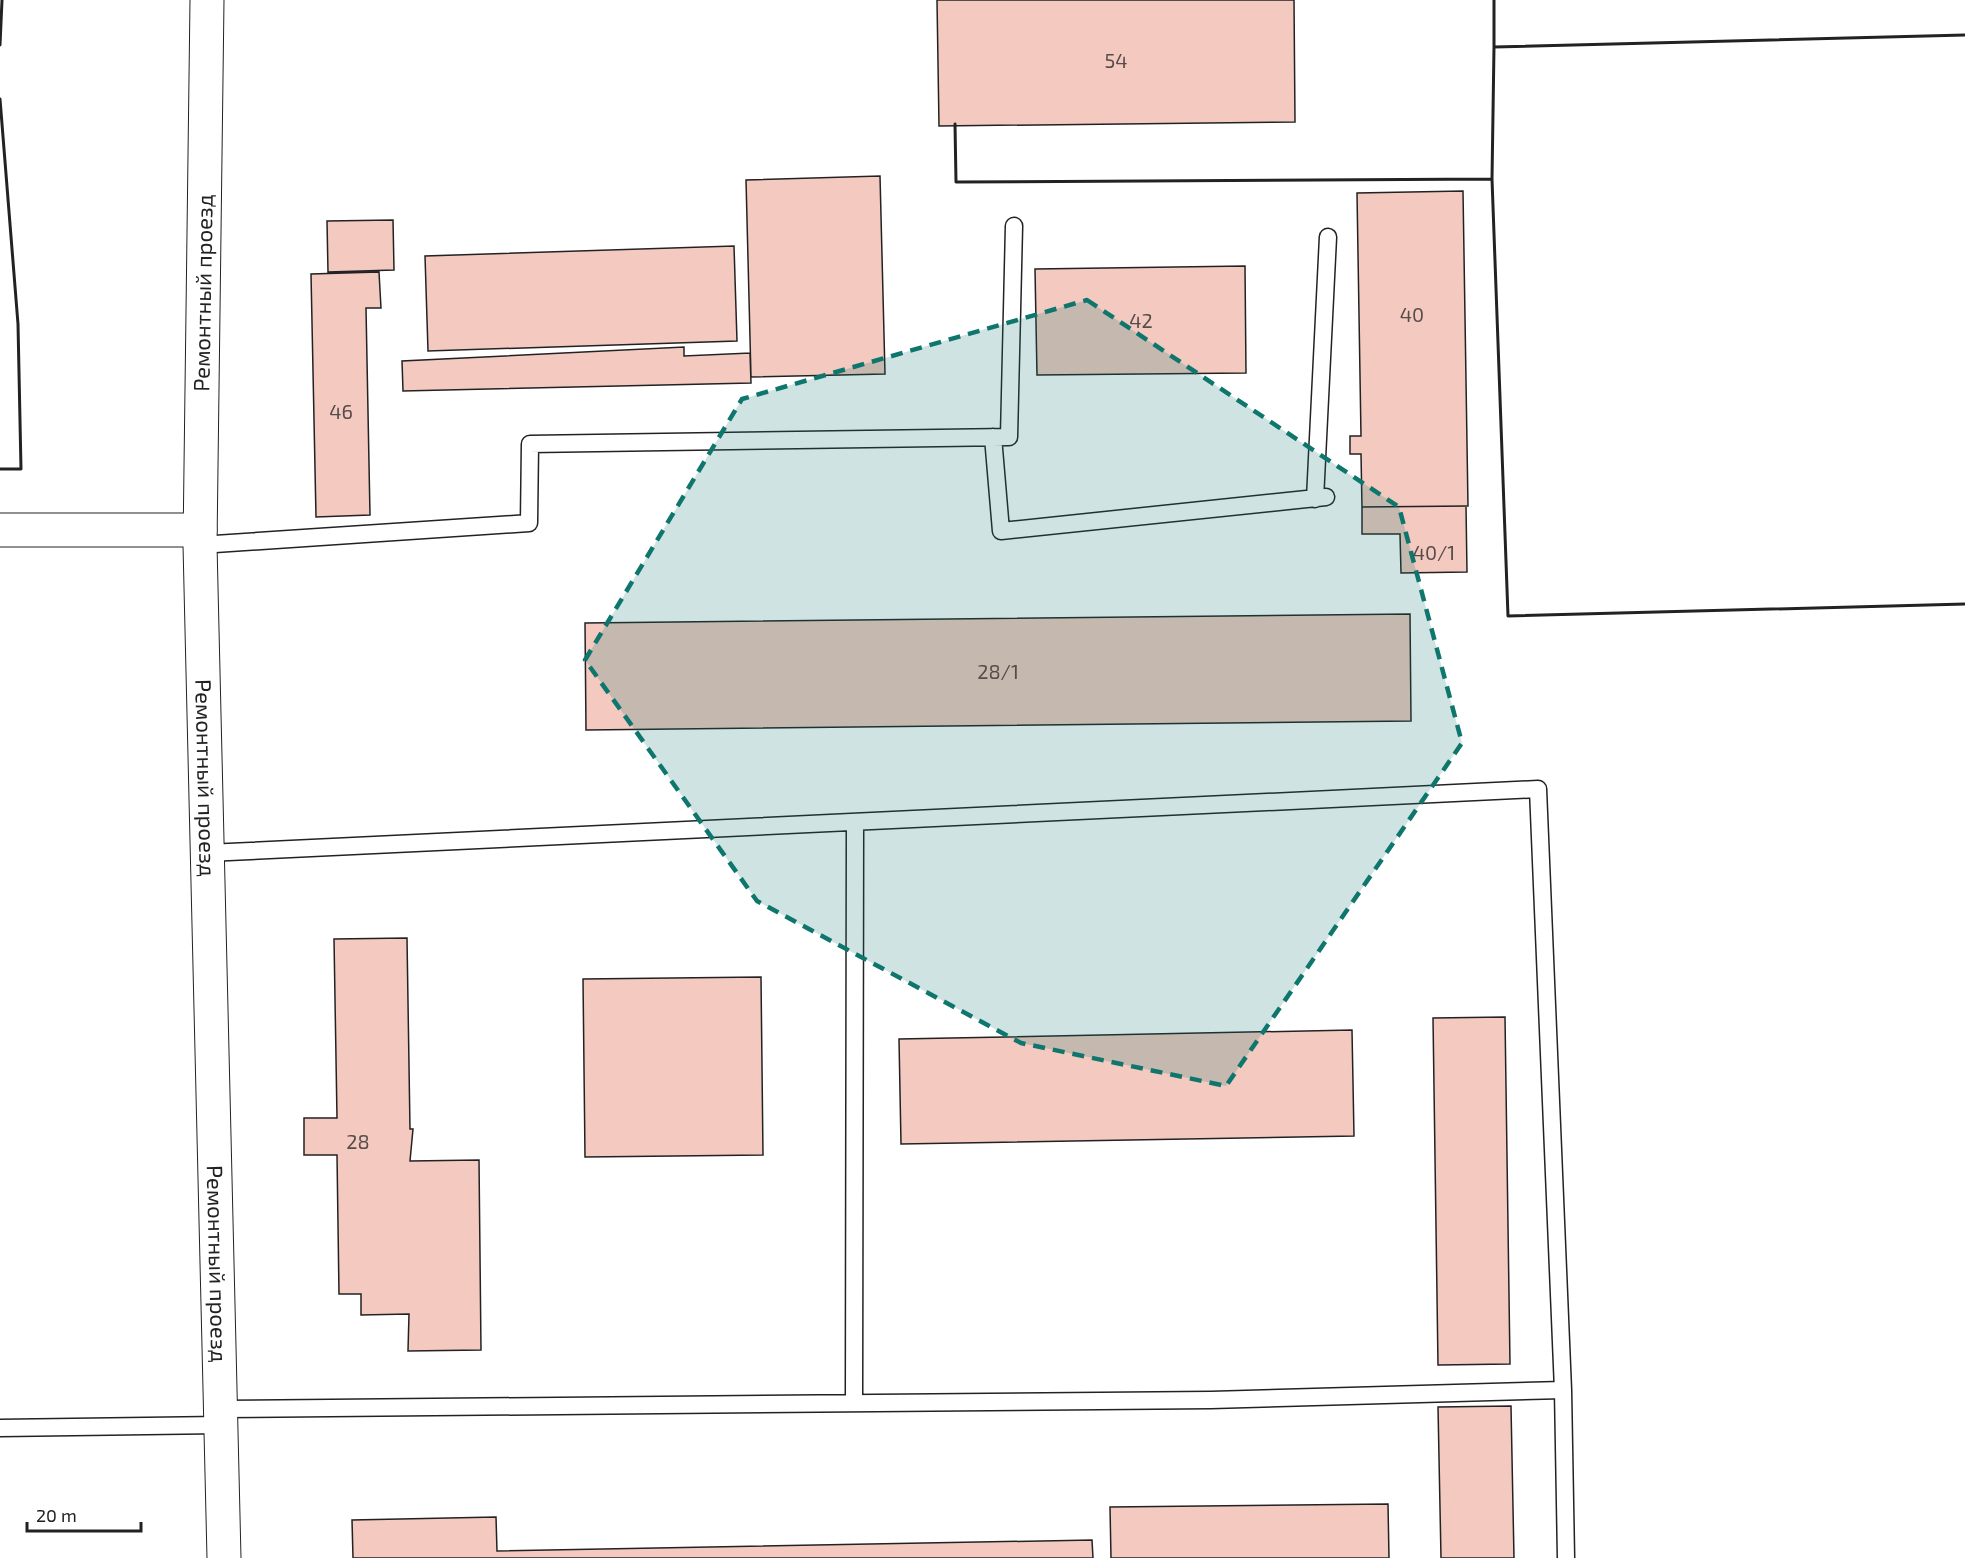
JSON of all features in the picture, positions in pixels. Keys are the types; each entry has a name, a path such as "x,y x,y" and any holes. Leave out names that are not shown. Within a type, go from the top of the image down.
{"street":[{"name":"Ремонтный проезд","path":"207,0 200,537 224,1558"},
{"path":"0,530 200,537"}],"lane":[{"path":"200,537 529,523 530,444 1009,437 1014,226"},
{"path":"993,437 1000,531 1321,498 1328,237"},
{"path":"207,853 1538,789 1563,1390 1566,1558"},
{"path":"854,1403 855,822"},
{"path":"0,1428 220,1417 854,1403 1211,1400 1563,1390"}],"highlighted area":[{"path":"1087,300 1399,507 1462,743 1226,1086 1021,1043 757,901 585,660 742,399"}],"building":[{"path":"937,0 1294,0 1295,122 939,126"},
{"path":"880,176 885,374 751,377 746,180"},
{"path":"1463,191 1468,506 1362,507 1361,454 1350,454 1350,436 1361,436 1357,193"},
{"path":"393,220 394,270 328,272 327,221"},
{"path":"734,246 737,341 428,351 425,256"},
{"path":"1245,266 1246,373 1037,375 1035,269"},
{"path":"379,272 381,308 366,308 370,515 316,517 311,274"},
{"path":"684,347 684,356 750,353 751,383 403,391 402,361"},
{"path":"1466,506 1467,572 1401,573 1400,534 1362,534 1362,507"},
{"path":"1410,614 1411,721 586,730 585,623"},
{"path":"407,938 410,1129 413,1129 410,1161 479,1160 481,1350 408,1351 409,1314 361,1315 361,1294 339,1294 337,1155 304,1155 304,1118 337,1118 334,939"},
{"path":"761,977 763,1155 585,1157 583,979"},
{"path":"1505,1017 1510,1364 1438,1365 1433,1018"},
{"path":"1352,1030 1354,1136 901,1144 899,1039"},
{"path":"1511,1406 1514,1558 1441,1558 1438,1407"},
{"path":"1388,1504 1389,1558 1111,1558 1110,1507"},
{"path":"496,1517 497,1551 1092,1540 1093,1558 353,1558 352,1520"}],"wall":[{"path":"0,45 2,0"},
{"path":"1494,0 1494,47"},
{"path":"1965,35 1494,47 1492,179 1508,616 1965,604"},
{"path":"0,99 18,324 21,469 0,469"},
{"path":"955,124 956,182 1492,179"}]}
